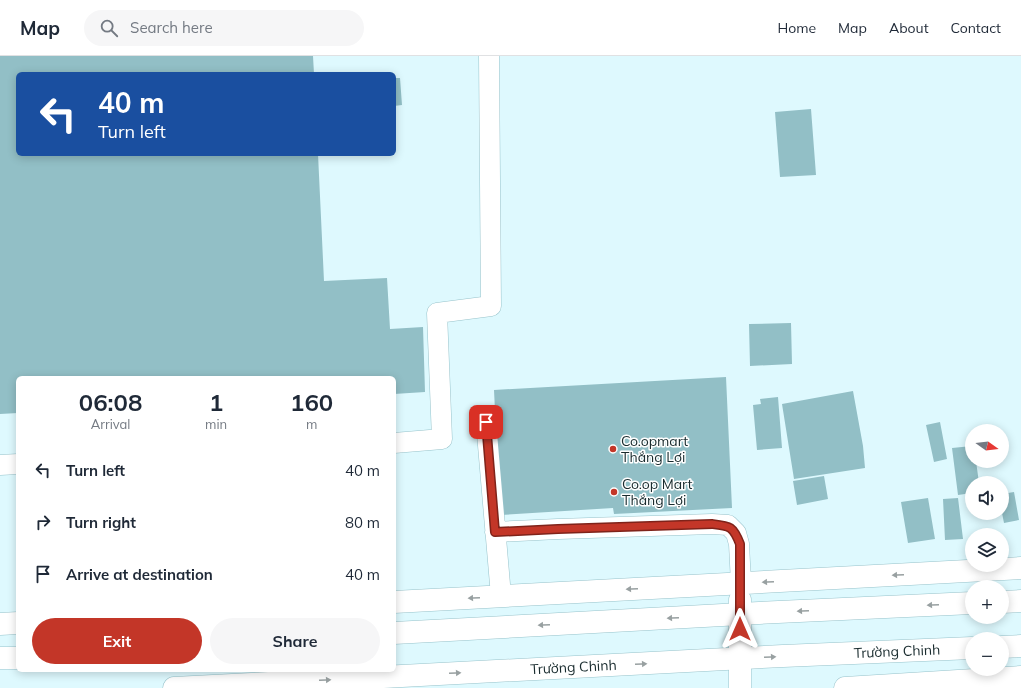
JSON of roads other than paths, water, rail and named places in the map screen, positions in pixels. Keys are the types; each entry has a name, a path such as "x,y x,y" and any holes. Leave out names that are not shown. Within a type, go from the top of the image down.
{"main road":[{"path":"396,602 1021,568"},
{"path":"740,583 740,688"},
{"path":"1009,602 1021,601"},
{"path":"396,633 965,603"},
{"path":"0,624 16,623"},
{"path":"1009,647 1021,646"},
{"name":"Trường Chinh","path":"174,688 965,648"},
{"path":"0,658 16,658"},
{"path":"845,688 1021,678"}],"lane":[{"path":"396,443 442,439 437,313 491,306 489,56"},
{"path":"486,422 501,596"},
{"path":"0,465 16,464"},
{"path":"495,532 704,524 728,525 736,533 740,544 740,583"}],"place":[{"name":"Co.opmart Thắng Lợi","path":"613,449"},
{"name":"Co.op Mart Thắng Lợi","path":"614,492"}]}
